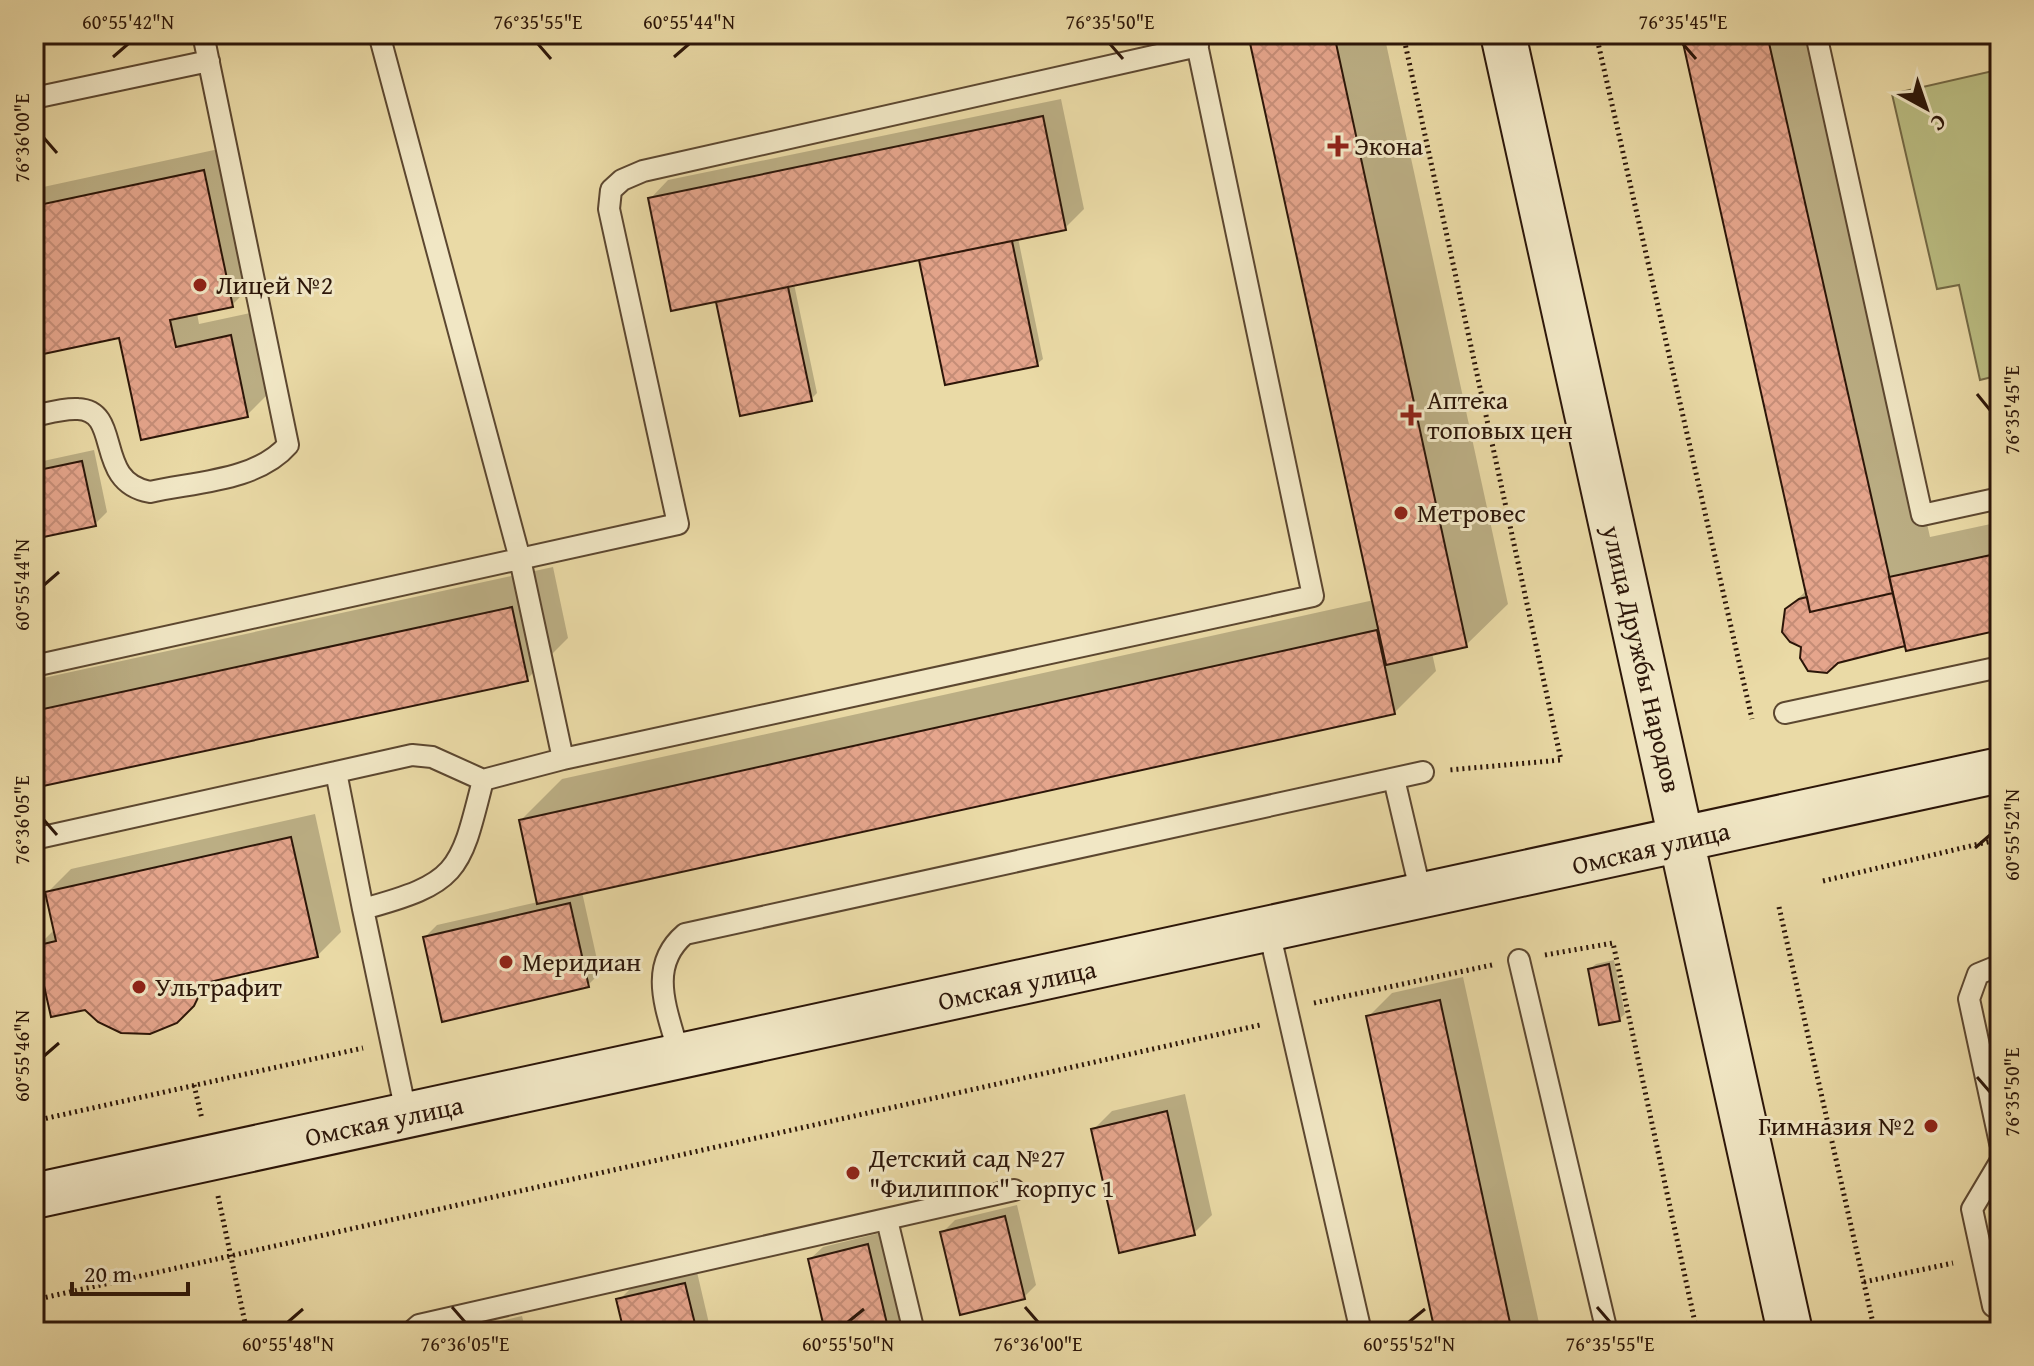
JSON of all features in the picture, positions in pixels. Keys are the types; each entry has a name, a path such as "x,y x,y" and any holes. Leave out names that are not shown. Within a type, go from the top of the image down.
{"main road":[{"name":"улица Дружбы Народов","path":"1503,34 1790,1332"},
{"name":"Омская улица","path":"34,1196 1422,898 2000,770"}],"lane":[{"path":"34,416 81,409 96,416 105,429 120,477 133,489 150,492 256,469 275,460 288,445 203,34"},
{"path":"379,34 520,559 563,759"},
{"path":"1816,34 1922,515 2000,498"},
{"path":"34,666 678,524 609,209 611,190 622,180 658,168 1197,40 1313,596 563,759 483,780 432,757 412,755 34,839"},
{"path":"34,98 209,61"},
{"path":"1785,713 2000,667"},
{"path":"336,772 407,1117"},
{"path":"680,1058 662,983 663,965 671,946 685,934 1423,772"},
{"path":"1394,779 1422,898"},
{"path":"363,909 414,895 444,877 466,851 483,780"},
{"path":"1269,931 1361,1332"},
{"path":"1519,960 1607,1332"},
{"path":"2000,965 1978,974 1969,999 2000,1143"},
{"path":"2000,1162 1972,1209 1993,1306 2000,1310"},
{"path":"411,1332 419,1325 1014,1190"},
{"path":"887,1220 914,1332"}],"path":[{"path":"1403,34 1561,760 1423,772"},
{"path":"1596,34 1752,719"},
{"path":"1823,881 2000,839"},
{"path":"1779,907 1875,1332"},
{"path":"34,1300 1240,1030 1322,1000 1613,943 1697,1332"},
{"path":"34,1121 391,1042"},
{"path":"194,1085 247,1332"},
{"path":"1864,1282 1982,1256"}],"green space":[{"path":"1997,70 2000,72 2000,375 1980,380 1959,285 1937,289 1892,94"}],"building":[{"path":"1248,34 1334,34 1467,647 1386,665"},
{"path":"1681,34 1767,34 1893,593 1810,612"},
{"path":"1043,116 1066,230 671,311 648,198"},
{"path":"204,170 233,307 170,320 176,347 231,335 248,417 141,440 119,338 34,356 34,206"},
{"path":"1012,241 1038,366 945,385 919,260"},
{"path":"788,287 812,401 740,416 716,302"},
{"path":"82,461 96,526 34,539 34,471"},
{"path":"2000,553 2000,630 1906,651 1889,577"},
{"path":"1893,593 1905,646 1838,663 1827,673 1808,671 1800,658 1801,647 1790,642 1782,632 1785,609 1799,599 1807,597 1810,612"},
{"path":"512,607 528,681 34,788 34,711"},
{"path":"1377,630 1395,714 537,904 519,820"},
{"path":"291,837 318,957 205,983 194,1006 177,1023 150,1034 121,1033 98,1022 85,1010 51,1017 35,946 56,941 45,892"},
{"name":"Меридиан","path":"570,903 589,987 442,1022 423,937"},
{"path":"1609,964 1620,1021 1599,1025 1588,969"},
{"path":"1440,1000 1512,1332 1435,1332 1366,1016"},
{"path":"1167,1111 1195,1235 1119,1253 1091,1129"},
{"path":"1005,1216 1025,1299 960,1315 940,1232"},
{"path":"868,1244 889,1332 825,1332 808,1259"},
{"path":"685,1283 697,1332 624,1332 616,1299"}],"place":[{"name":"Экона","path":"1338,146"},
{"name":"Лицей №2","path":"200,285"},
{"name":"Аптека топовых цен","path":"1411,415"},
{"name":"Метровес","path":"1401,513"},
{"name":"Меридиан","path":"506,962"},
{"name":"Ультрафит","path":"139,987"},
{"name":"Гимназия №2","path":"1931,1126"},
{"name":"Детский сад №27 \"Филиппок\" корпус 1","path":"853,1173"}]}
